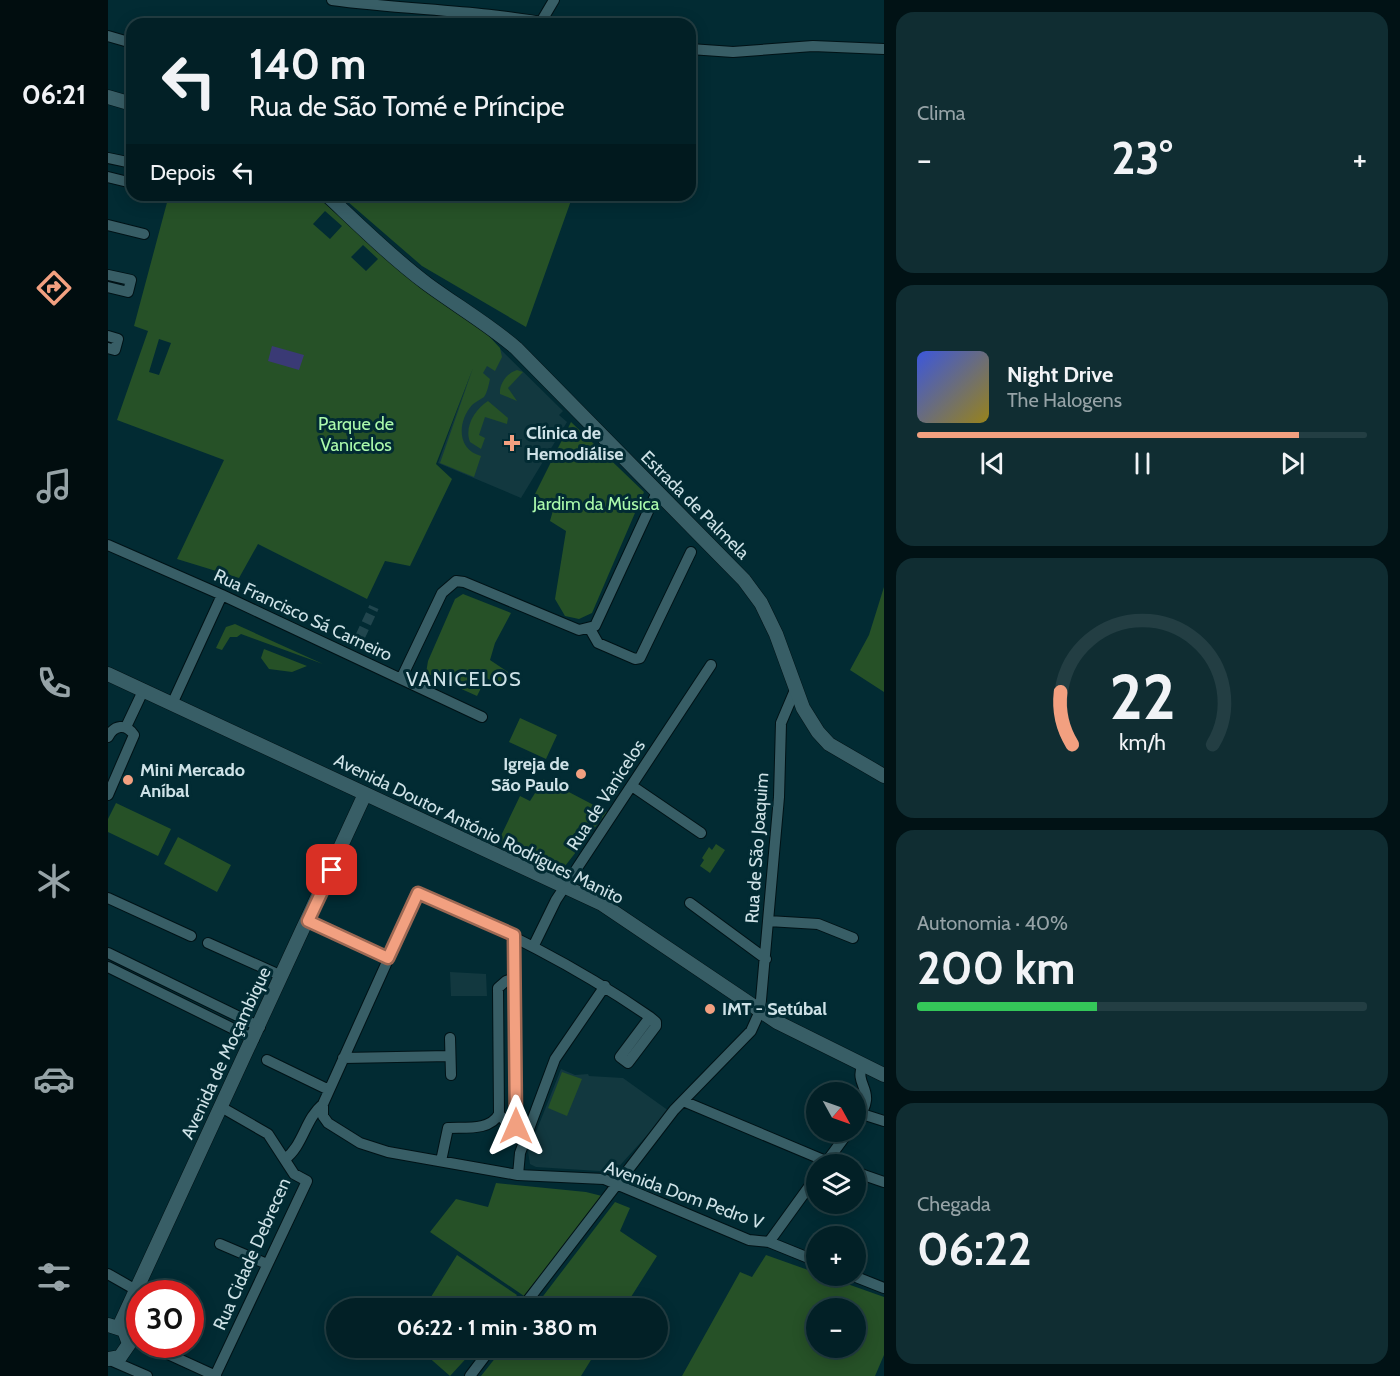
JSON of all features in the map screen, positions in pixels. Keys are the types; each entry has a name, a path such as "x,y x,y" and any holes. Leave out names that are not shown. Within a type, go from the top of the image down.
{"street":[{"path":"332,0 384,7 463,10 515,18"},
{"path":"543,18 554,0"},
{"path":"108,36 126,41"},
{"path":"696,49 733,52 813,46 884,49"},
{"path":"108,88 126,93"},
{"path":"108,97 126,102"},
{"path":"108,158 126,162"},
{"path":"108,177 126,182"},
{"name":"Estrada de Palmela","path":"333,201 394,258 428,285 488,324 516,348 726,559 761,603 780,643 802,708 829,744 884,776"},
{"path":"108,225 144,234"},
{"path":"108,275 131,280 128,292 108,287"},
{"path":"108,336 118,339 115,350 108,348"},
{"path":"401,679 442,592 456,581 464,582 579,630 590,629 598,622 657,492"},
{"name":"Rua Francisco Sá Carneiro","path":"108,545 222,595 482,717"},
{"path":"590,629 598,643 639,659 691,552"},
{"path":"172,704 222,595"},
{"name":"Rua de Vanicelos","path":"534,945 564,887 711,665"},
{"name":"Avenida Doutor António Rodrigues Manito","path":"108,674 608,907 760,1011 862,1066 884,1075"},
{"name":"Rua de São Joaquim","path":"760,1011 779,797 782,723 795,690"},
{"path":"126,727 143,691"},
{"path":"110,730 126,727"},
{"path":"108,795 133,741 134,735 126,727"},
{"path":"632,786 701,833"},
{"name":"Avenida de Moçambique","path":"141,1280 220,1107 257,1033 365,794"},
{"path":"285,1159 292,1154 312,1113 323,1104 418,893 534,945 605,986 650,1017"},
{"path":"108,898 191,936"},
{"path":"690,903 766,959"},
{"path":"308,921 388,958"},
{"path":"768,921 818,924 854,939"},
{"path":"514,935 516,1126"},
{"path":"208,943 282,976"},
{"path":"108,953 257,1033"},
{"path":"108,967 257,1033"},
{"path":"515,978 506,981 498,988 499,1114 502,1119 528,1129"},
{"path":"518,1175 518,1160 555,1059 605,986"},
{"path":"530,1298 615,1185 683,1101 751,1031 760,1011"},
{"path":"450,1038 451,1075"},
{"path":"343,1058 450,1056"},
{"path":"267,1060 329,1090"},
{"path":"862,1066 859,1074 862,1082"},
{"path":"683,1101 807,1154"},
{"name":"Avenida Dom Pedro V","path":"323,1104 323,1116 328,1123 360,1143 387,1152 518,1175 604,1179 749,1240 769,1242 806,1257"},
{"name":"Rua Cidade Debrecen","path":"176,1358 215,1376 307,1180 294,1174 268,1134 220,1107"},
{"path":"441,1161 448,1128 489,1125 499,1114"},
{"path":"866,1115 884,1121"},
{"path":"866,1176 884,1182"},
{"path":"769,1242 806,1191"},
{"path":"220,1244 267,1264"},
{"path":"108,1274 126,1284"},
{"path":"866,1281 884,1288"},
{"name":"Avenida de Moçambique","path":"109,1359 120,1357 127,1349 123,1332"},
{"path":"470,1376 484,1358"},
{"path":"109,1359 147,1376"}],"shaded area":[{"path":"485,334 563,411 559,415 567,422 521,498 438,463"},
{"path":"272,346 304,355 299,370 268,361"},
{"path":"450,972 486,974 487,996 451,996"},
{"path":"561,1069 575,1075 588,1074 589,1076 623,1078 669,1111 614,1172 536,1167 530,1164 528,1152"}],"green space":[{"name":"Parque de Vanicelos","path":"167,201 322,201 410,278 486,333 500,348 502,357 495,371 487,366 483,373 490,379 485,395 472,405 462,427 462,435 467,448 481,456 474,477 440,463 473,368 436,464 452,479 410,566 385,561 367,599 258,544 239,578 177,559 224,460 117,420 148,331 134,326","holes":["325,211 342,226 330,239 313,224","363,245 378,259 366,271 351,257","159,339 171,343 159,375 149,372"]},
{"path":"347,201 571,201 526,327 422,266"},
{"path":"517,370 523,372 508,388 517,401 500,394 504,379"},
{"path":"488,401 508,418 507,424 485,417 479,435 485,438 481,449 470,442 468,430 475,414"},
{"name":"Jardim da Música","path":"571,422 644,492 592,613 579,619 565,616 555,599 566,531 550,521 554,507 535,494"},
{"path":"884,587 884,692 850,670 869,635"},
{"path":"463,594 511,613 495,643 490,660 508,672 503,686 486,678 477,696 426,673 428,661 455,599"},
{"path":"235,624 323,664 241,634 237,637 230,637 222,650 216,648 226,627"},
{"path":"264,649 307,666 292,672 269,669 261,658"},
{"path":"520,718 557,735 546,759 509,742"},
{"path":"544,779 607,812 562,870 498,842 520,796 530,801"},
{"path":"116,803 171,829 158,856 108,832 108,819"},
{"path":"178,837 231,865 217,892 164,864"},
{"path":"716,844 725,850 710,873 700,866 709,847 712,850"},
{"path":"562,1072 582,1079 567,1116 548,1108"},
{"path":"496,1183 586,1192 602,1196 524,1296 430,1232 456,1199 488,1207"},
{"path":"615,1202 630,1208 620,1231 657,1256 630,1298 542,1298"},
{"path":"457,1255 517,1295 515,1298 430,1298"},
{"path":"766,1255 806,1269 806,1286 853,1286 884,1297 884,1355 875,1376 682,1376 740,1272 752,1277"},
{"path":"430,1358 466,1358 450,1376"},
{"path":"495,1358 592,1358 581,1376 481,1376"}],"tunnel":[{"path":"360,637 374,607"}],"place":[{"name":"Clínica de Hemodiálise","path":"512,443"},
{"name":"Igreja de São Paulo","path":"581,774"},
{"name":"Mini Mercado Aníbal","path":"128,780"},
{"name":"IMT - Setúbal","path":"710,1009"}],"district":[{"name":"VANICELOS","path":"464,679"}],"route":[{"path":"332,870 308,921 388,958 418,893 514,935 516,1126"}]}
